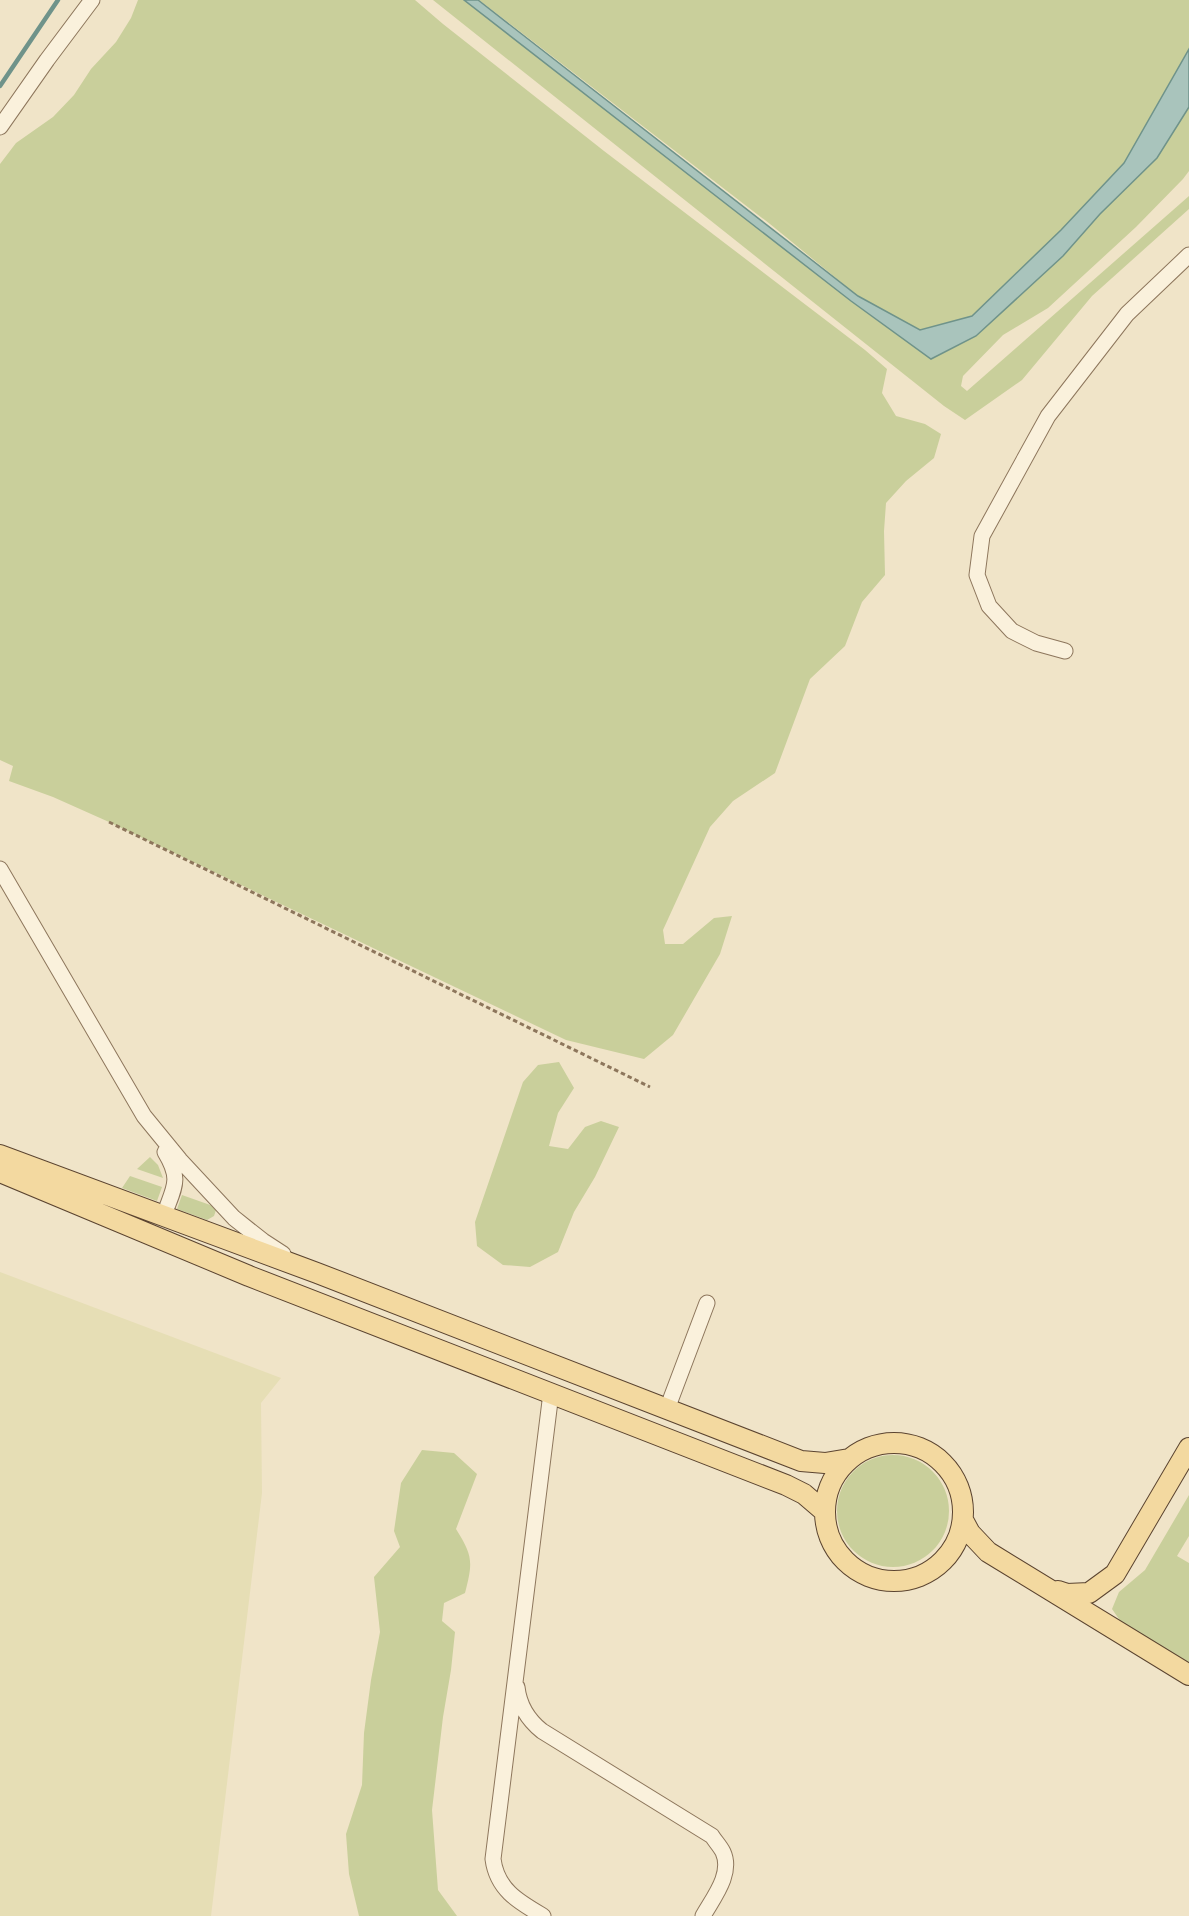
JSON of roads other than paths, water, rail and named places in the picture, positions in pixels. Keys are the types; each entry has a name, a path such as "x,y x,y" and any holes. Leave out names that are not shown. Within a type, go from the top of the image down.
{"main road":[{"path":"0,1155 164,1215 261,1246 316,1273 801,1461 825,1463 849,1459"},
{"path":"0,1172 249,1276 786,1485 804,1494 825,1512"},
{"path":"249,1276 261,1246"},
{"path":"946,1558 960,1534 963,1506 956,1480 939,1458 914,1445 886,1442 866,1448 841,1467 829,1487 825,1512 830,1539 837,1551 852,1566 870,1577 883,1580 911,1579 930,1571 946,1558 963,1551 988,1552"},
{"path":"1046,1588 1067,1594 1089,1593 1115,1574 1189,1448"},
{"path":"963,1520 970,1533 988,1552 1189,1675"}],"street":[{"path":"0,127 92,0"},
{"path":"1065,651 1036,643 1012,632 989,606 977,575 982,536 1054,407 1127,314 1189,255"},
{"path":"0,869 172,1163 176,1183 164,1215"},
{"path":"144,1116 180,1160 261,1246"},
{"path":"667,1409 707,1303"},
{"path":"543,1916 518,1901 506,1890 497,1877 493,1859 551,1393"},
{"path":"515,1674 521,1705 527,1716 542,1731 712,1836 723,1853 726,1864 724,1876 703,1916"}],"water":[{"path":"464,0 478,0 858,296 920,330 972,316 1061,230 1124,163 1189,49 1189,107 1157,158 1100,214 1063,256 976,336 931,359 851,301"}],"waterway":[{"path":"0,86 58,0"}]}
